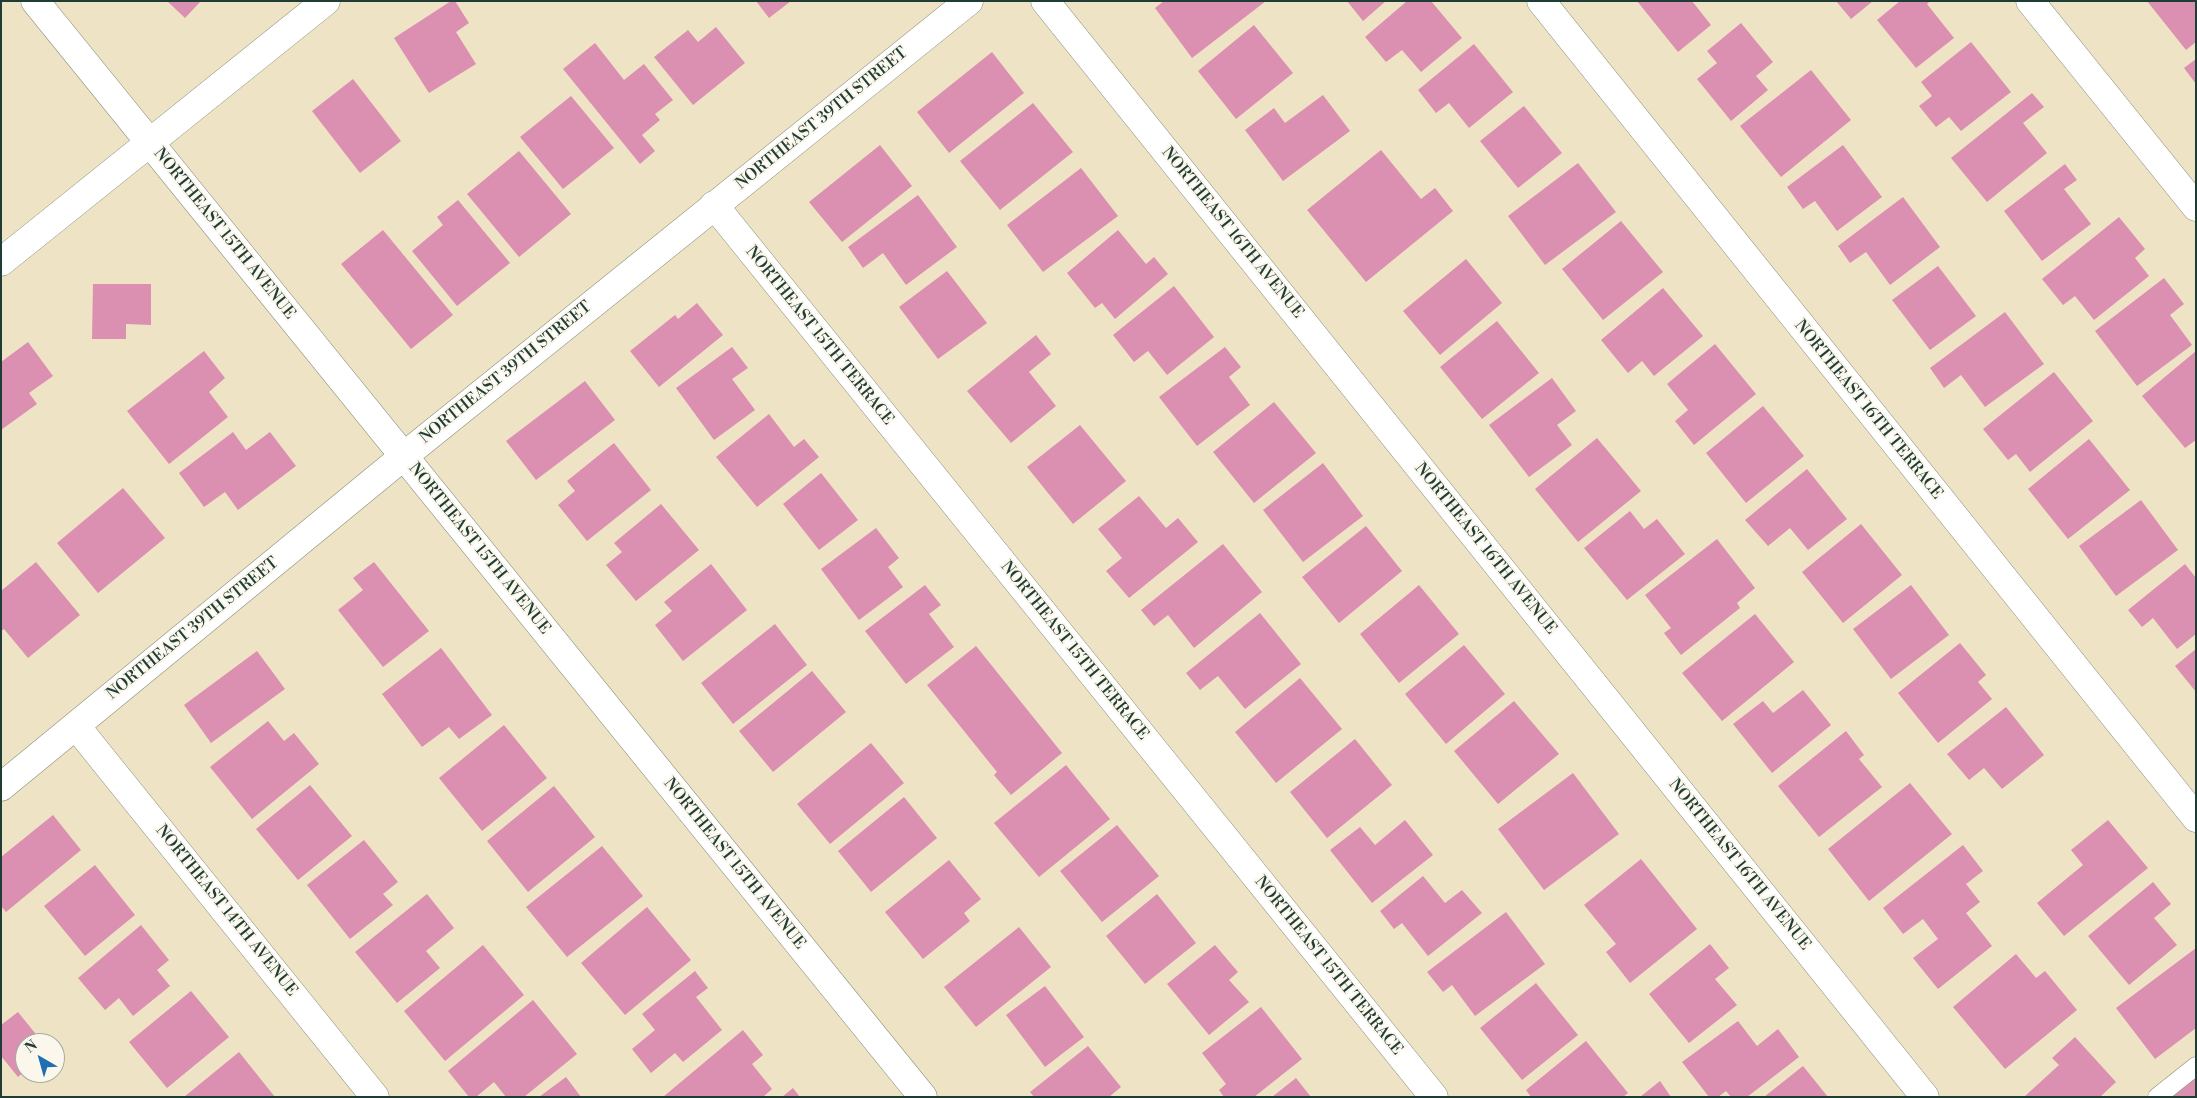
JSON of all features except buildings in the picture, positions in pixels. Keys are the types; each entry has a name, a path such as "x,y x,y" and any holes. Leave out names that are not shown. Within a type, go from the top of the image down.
{"street":[{"name":"NORTHEAST 15TH AVENUE","path":"35,1 923,1097"},
{"path":"1,262 326,1"},
{"name":"NORTHEAST 39TH STREET","path":"1,787 404,456 969,1"},
{"name":"NORTHEAST 16TH AVENUE","path":"1045,1 1925,1097"},
{"name":"NORTHEAST 16TH TERRACE","path":"1541,1 2196,818"},
{"path":"2030,1 2196,207"},
{"name":"NORTHEAST 15TH TERRACE","path":"714,205 1434,1097"},
{"name":"NORTHEAST 14TH AVENUE","path":"76,726 375,1097"}],"lane":[{"path":"2157,1097 2196,1066"}]}
